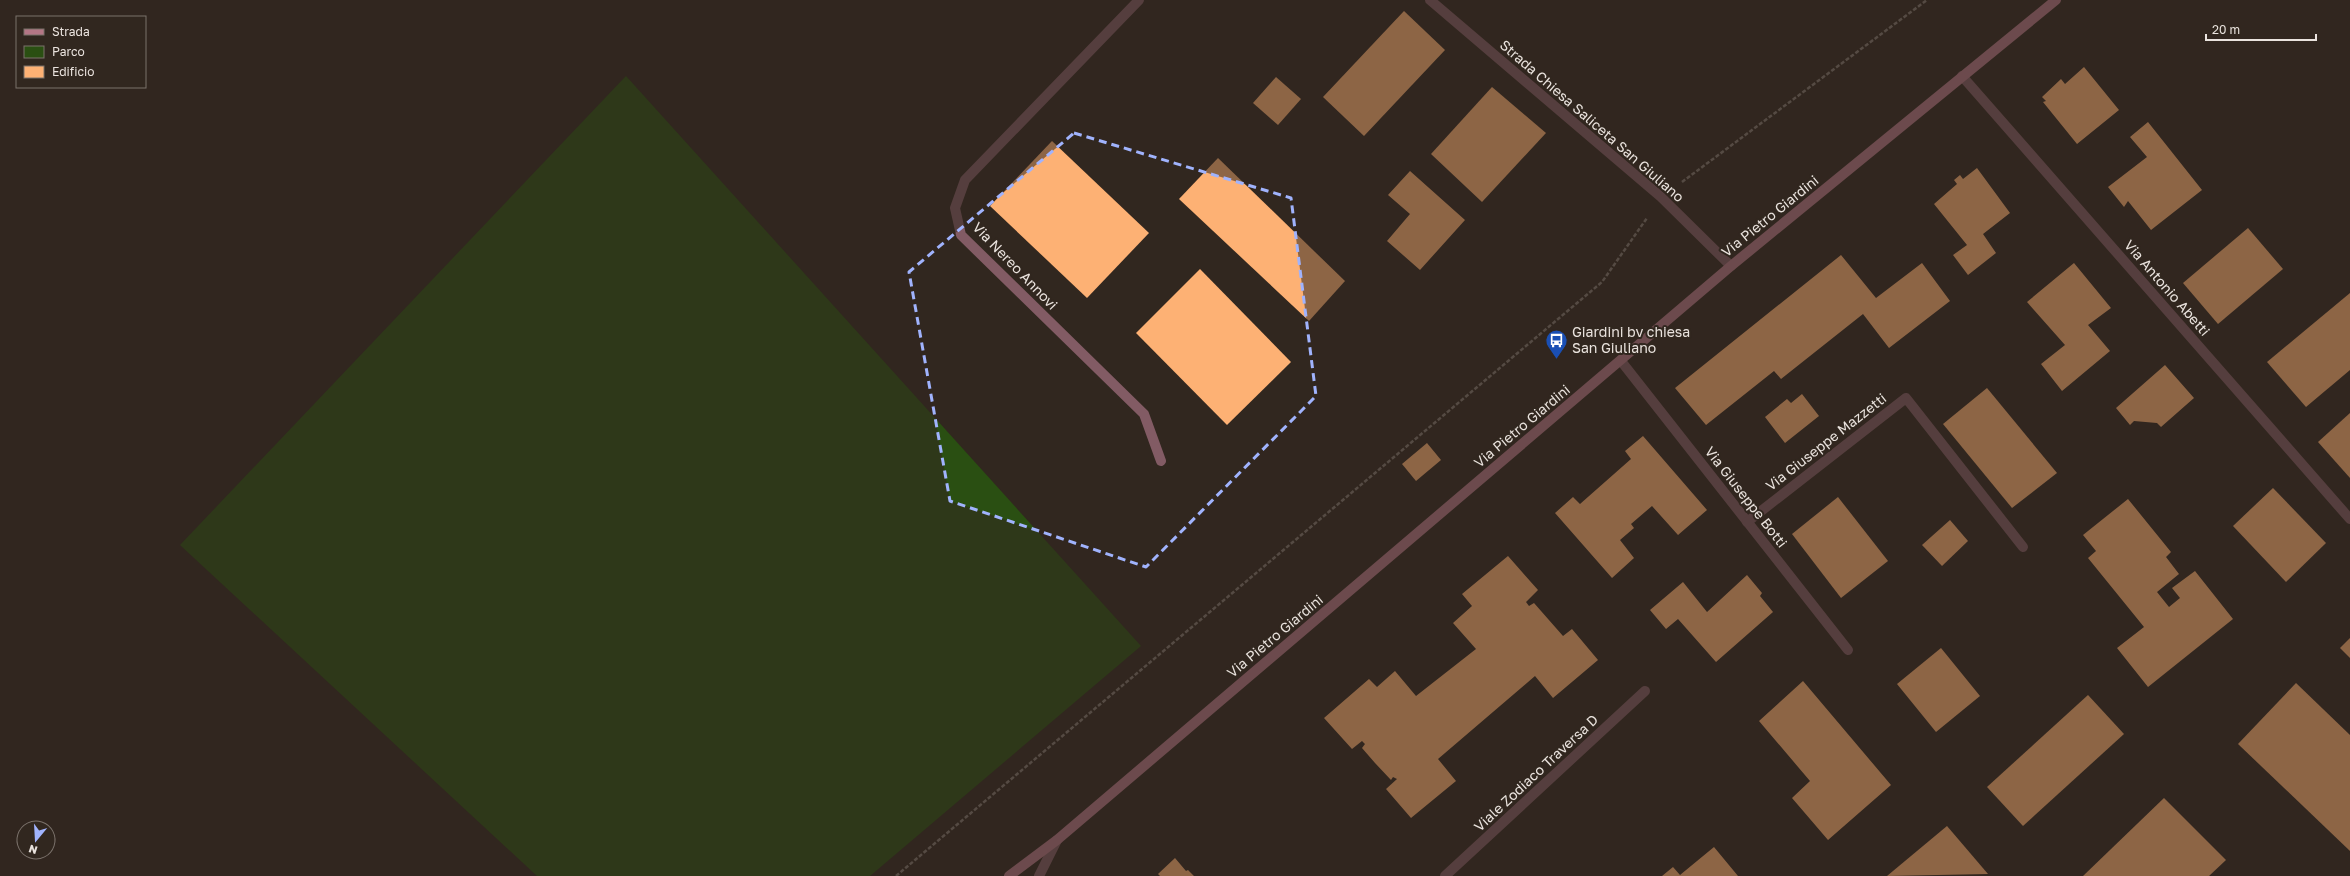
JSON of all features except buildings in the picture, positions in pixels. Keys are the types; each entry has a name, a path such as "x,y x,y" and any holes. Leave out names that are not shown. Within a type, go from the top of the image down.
{"main road":[{"name":"Via Pietro Giardini","path":"1009,876 1057,840 1731,266 2056,0"}],"street":[{"name":"Via Nereo Annovi","path":"1139,0 965,180 955,208 961,235 1144,414 1161,461"},
{"name":"Strada Chiesa Saliceta San Giuliano","path":"1430,0 1661,197 1731,266"},
{"name":"Via Antonio Abetti","path":"1962,76 2350,519"},
{"name":"Via Giuseppe Botti","path":"1621,361 1848,650"},
{"name":"Via Giuseppe Mazzetti","path":"1747,522 1906,398 2023,547"},
{"name":"Viale Zodiaco Traversa D","path":"1445,876 1645,691"},
{"path":"1039,876 1057,840"}],"path":[{"path":"896,876 1602,282 1661,197 1927,0"}],"highlighted area":[{"path":"1074,133 1291,198 1316,396 1146,567 950,501 909,272"}],"green space":[{"path":"626,76 1141,646 870,876 537,876 180,545"}],"place":[{"name":"Giardini bv chiesa San Giuliano","path":"1556,360"}]}
